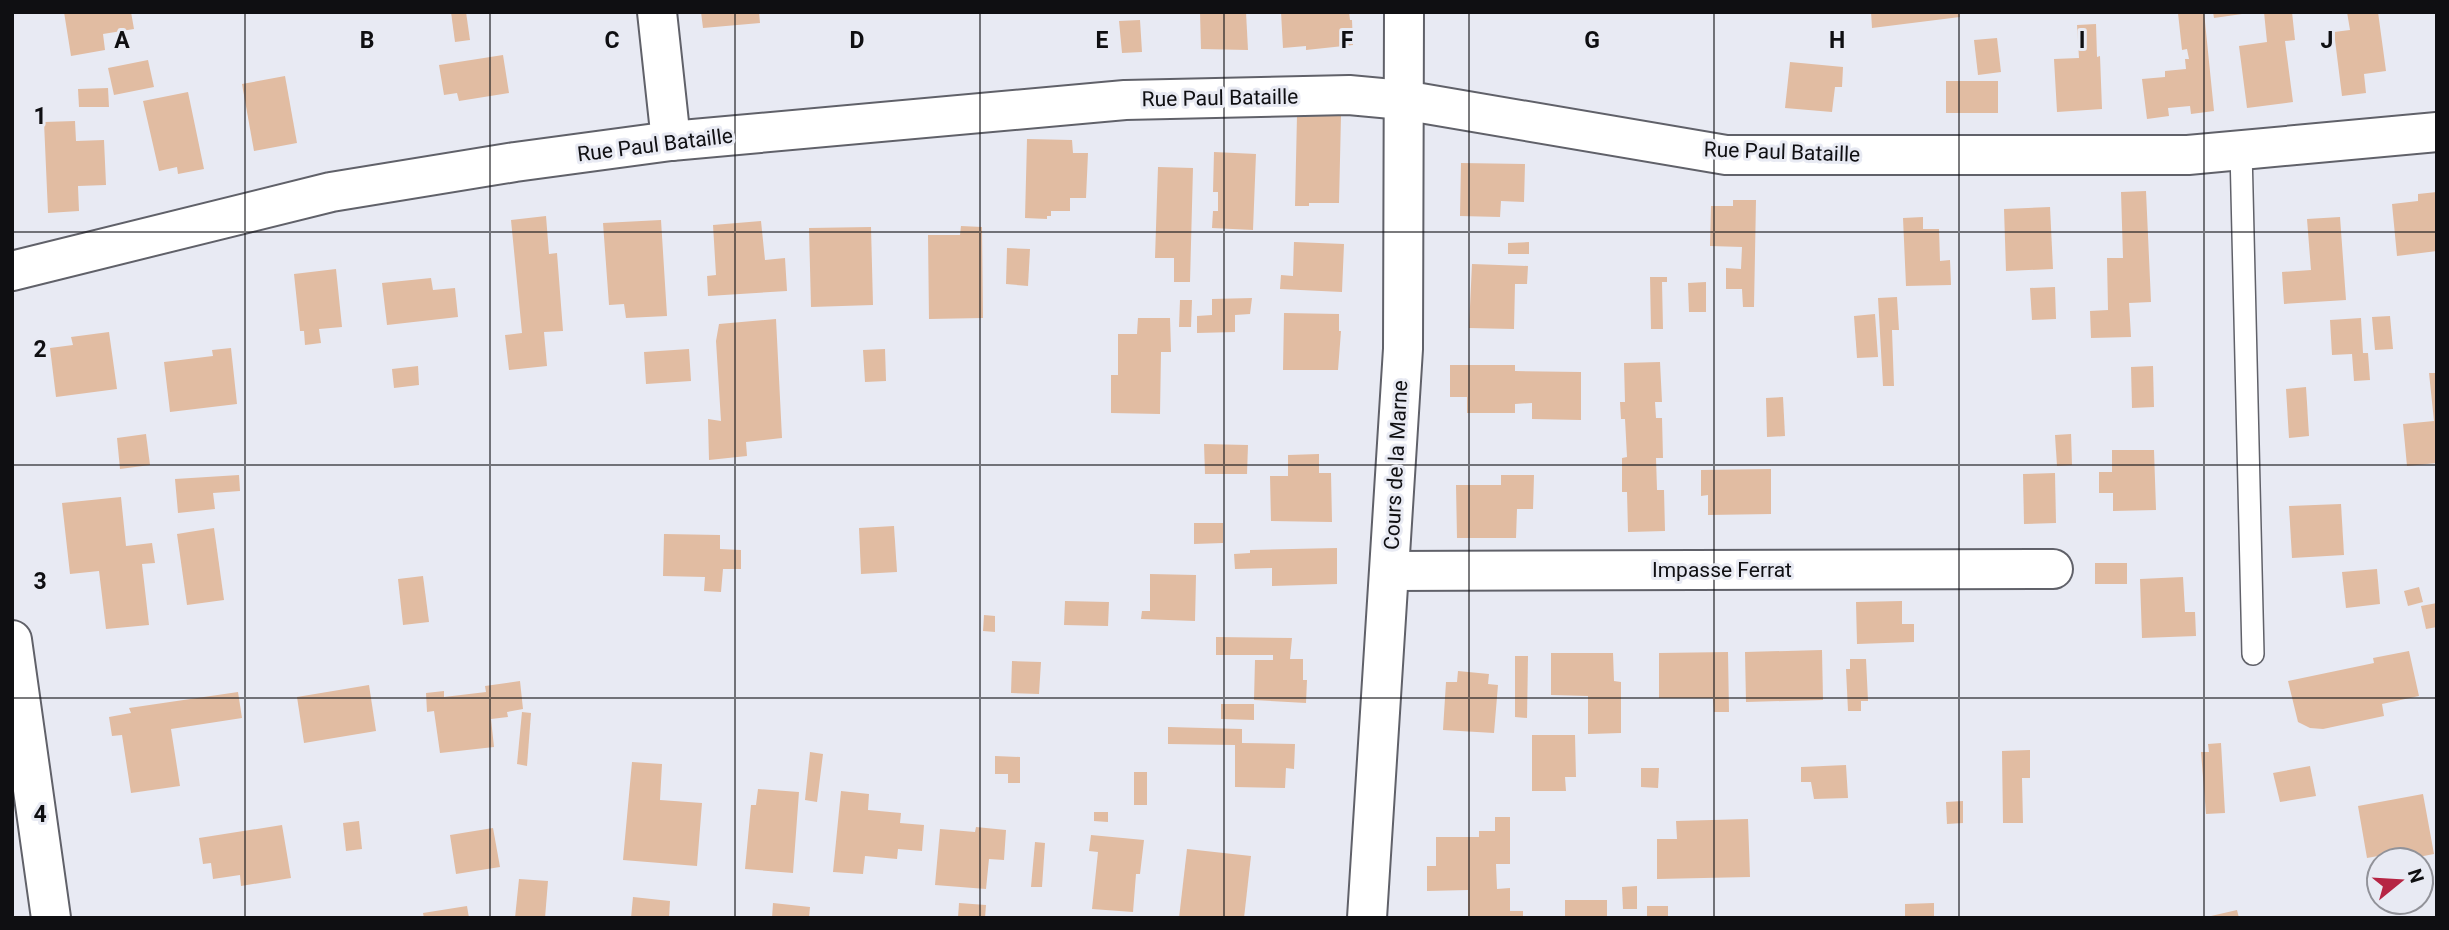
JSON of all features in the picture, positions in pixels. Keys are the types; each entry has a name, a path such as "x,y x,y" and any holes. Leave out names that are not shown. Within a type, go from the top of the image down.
{"street":[{"path":"657,12 671,141"},
{"name":"Cours de la Marne","path":"1367,918 1403,349 1404,12"},
{"name":"Rue Paul Bataille","path":"12,271 331,192 515,162 671,141 1125,100 1349,95 1403,100 1726,155 2188,155 2437,132"},
{"name":"Impasse Ferrat","path":"1390,571 2053,569"},
{"path":"12,640 51,918"}],"lane":[{"path":"2241,150 2253,654"}],"building":[{"path":"64,12 131,12 134,29 103,34 105,50 71,56"},
{"path":"451,12 466,12 470,40 455,42"},
{"path":"701,12 759,12 760,23 703,28"},
{"path":"1200,12 1246,12 1248,50 1201,49"},
{"path":"1281,12 1349,12 1353,45 1306,50 1306,46 1283,48"},
{"path":"1871,12 1959,12 1960,17 1872,28"},
{"path":"2204,12 2214,111 2191,114 2190,106 2168,108 2169,116 2147,119 2142,79 2165,77 2165,71 2186,69 2185,59 2189,59 2187,49 2182,50 2178,13"},
{"path":"2213,12 2242,12 2242,14 2214,18"},
{"path":"2264,12 2292,12 2295,40 2285,41 2293,102 2247,108 2239,46 2267,42"},
{"path":"2347,12 2378,12 2386,71 2364,74 2366,93 2342,96 2334,32 2350,30"},
{"path":"1140,20 1142,52 1122,53 1119,21"},
{"path":"2096,24 2102,109 2057,112 2054,59 2079,58 2077,25"},
{"path":"1997,38 2001,72 1978,75 1974,40"},
{"path":"503,55 509,93 459,101 457,93 444,95 439,65"},
{"path":"148,60 154,87 114,95 108,68"},
{"path":"1790,62 1843,67 1842,87 1835,87 1832,112 1785,108"},
{"path":"285,76 297,143 254,151 242,84"},
{"path":"1946,81 1998,81 1998,113 1946,113"},
{"path":"108,88 109,107 79,107 78,89"},
{"path":"188,92 204,169 178,174 177,167 159,171 143,101"},
{"path":"1297,115 1341,116 1339,203 1295,206"},
{"path":"75,121 76,141 104,140 106,185 78,186 79,211 48,213 44,122"},
{"path":"1027,139 1072,140 1073,153 1088,153 1086,198 1070,198 1070,211 1051,211 1051,216 1047,216 1047,219 1025,218"},
{"path":"1214,152 1256,154 1253,230 1212,228 1213,211 1218,211 1218,192 1213,192"},
{"path":"1461,163 1525,164 1524,202 1501,201 1500,217 1460,216"},
{"path":"1158,167 1193,168 1190,282 1174,282 1174,258 1155,258"},
{"path":"2146,191 2151,302 2129,303 2131,337 2091,338 2090,311 2108,310 2107,258 2123,258 2121,192"},
{"path":"2437,192 2437,251 2397,256 2392,204 2418,201 2418,194"},
{"path":"1733,200 1756,200 1754,307 1743,307 1742,289 1726,289 1726,268 1741,269 1742,247 1710,246 1711,206 1733,206"},
{"path":"2050,207 2053,269 2006,271 2004,209"},
{"path":"546,216 549,254 557,253 563,331 544,332 547,366 509,370 505,335 522,333 511,220"},
{"path":"1923,217 1923,229 1939,229 1940,261 1950,260 1951,285 1906,286 1903,218"},
{"path":"2340,217 2346,300 2284,304 2282,272 2311,270 2307,219"},
{"path":"661,220 667,316 626,318 624,304 609,305 603,223"},
{"path":"761,221 765,260 785,258 787,291 708,296 707,276 716,275 713,225"},
{"path":"961,226 982,227 983,318 929,319 928,235 960,235"},
{"path":"871,227 873,305 811,307 809,228"},
{"path":"1294,242 1344,244 1342,292 1280,289 1281,275 1293,276"},
{"path":"1529,242 1529,254 1508,254 1508,243"},
{"path":"1007,248 1030,249 1028,286 1006,284"},
{"path":"1472,264 1528,266 1527,284 1515,284 1514,329 1469,328"},
{"path":"336,269 342,327 319,329 321,343 305,345 304,331 300,331 294,274"},
{"path":"1650,277 1667,277 1667,282 1662,282 1663,329 1651,329"},
{"path":"431,278 433,290 455,288 458,317 387,325 382,283"},
{"path":"1706,282 1706,312 1689,312 1688,283"},
{"path":"2055,287 2056,319 2032,320 2030,288"},
{"path":"1897,297 1899,330 1892,330 1894,386 1883,386 1878,298"},
{"path":"1252,298 1250,314 1235,315 1235,332 1197,333 1197,316 1212,315 1212,299"},
{"path":"1180,300 1192,300 1191,327 1179,327"},
{"path":"1284,313 1339,314 1341,331 1338,370 1283,370"},
{"path":"1875,314 1878,357 1857,358 1854,316"},
{"path":"2390,316 2393,349 2375,350 2372,317"},
{"path":"1138,318 1170,318 1171,352 1161,352 1160,414 1111,413 1111,375 1118,375 1118,334 1137,334"},
{"path":"2361,318 2363,353 2368,353 2370,380 2354,381 2352,354 2332,355 2330,320"},
{"path":"776,319 782,438 746,442 747,456 709,460 708,419 721,421 716,341 719,324"},
{"path":"109,332 117,389 56,397 50,348 73,345 71,337"},
{"path":"231,348 237,404 170,412 164,362 213,356 212,350"},
{"path":"689,349 691,381 646,384 644,352"},
{"path":"885,349 886,381 865,382 863,350"},
{"path":"1660,362 1662,402 1655,402 1656,418 1662,418 1663,458 1656,458 1657,490 1664,490 1665,531 1628,532 1627,492 1622,492 1622,458 1627,457 1625,419 1621,419 1620,402 1625,402 1624,363"},
{"path":"1450,365 1515,365 1515,371 1581,372 1581,420 1532,419 1532,403 1515,404 1515,413 1467,413 1467,397 1450,397"},
{"path":"418,366 419,385 394,388 392,369"},
{"path":"2153,366 2154,407 2132,408 2131,367"},
{"path":"2429,373 2437,373 2437,463 2407,466 2403,424 2434,421"},
{"path":"2306,387 2309,436 2289,438 2286,389"},
{"path":"1783,397 1785,436 1767,437 1766,398"},
{"path":"146,434 150,465 120,469 117,438"},
{"path":"2071,434 2072,465 2057,466 2055,435"},
{"path":"1204,444 1248,445 1247,474 1205,474"},
{"path":"2112,450 2154,450 2156,510 2113,511 2113,493 2099,493 2099,472 2112,472"},
{"path":"1319,454 1319,473 1331,473 1332,522 1271,521 1270,476 1288,476 1288,455"},
{"path":"1771,469 1771,514 1708,515 1708,495 1701,496 1701,470"},
{"path":"2055,473 2056,523 2024,524 2023,474"},
{"path":"239,475 240,491 213,493 215,509 178,513 175,479"},
{"path":"1501,475 1534,475 1533,509 1517,509 1516,538 1457,538 1456,485 1501,485"},
{"path":"121,497 126,546 152,543 155,563 142,564 149,625 106,629 99,571 70,574 62,503"},
{"path":"2341,504 2344,555 2292,558 2289,506"},
{"path":"1194,523 1223,523 1223,543 1194,544"},
{"path":"894,526 897,572 861,574 859,528"},
{"path":"214,528 224,600 187,605 177,534"},
{"path":"664,534 720,535 720,549 741,550 741,569 723,569 721,592 704,591 705,577 663,576"},
{"path":"1337,548 1337,584 1272,586 1272,568 1235,569 1234,554 1250,553 1250,550"},
{"path":"2095,563 2127,563 2127,584 2095,584"},
{"path":"2377,569 2380,604 2346,608 2342,572"},
{"path":"1150,574 1196,575 1195,621 1141,619 1142,611 1150,611"},
{"path":"423,576 429,622 403,625 398,579"},
{"path":"2183,577 2185,612 2195,612 2196,636 2142,638 2140,579"},
{"path":"2419,587 2423,602 2408,606 2404,591"},
{"path":"1065,601 1109,602 1108,626 1064,625"},
{"path":"1902,601 1902,624 1914,624 1914,642 1857,644 1856,602"},
{"path":"2437,603 2437,627 2426,629 2421,606"},
{"path":"984,615 995,616 995,632 983,631"},
{"path":"1216,637 1292,638 1290,659 1303,659 1303,680 1307,680 1306,703 1254,700 1255,660 1273,660 1273,655 1216,655"},
{"path":"1822,650 1823,700 1746,702 1745,652"},
{"path":"2409,651 2419,696 2382,704 2384,716 2323,729 2310,728 2298,722 2288,681 2374,663 2373,658"},
{"path":"1728,652 1729,712 1714,712 1713,698 1659,698 1659,653"},
{"path":"1551,653 1613,653 1614,681 1621,682 1621,733 1588,734 1588,696 1551,695"},
{"path":"1515,656 1528,656 1527,718 1515,717"},
{"path":"1850,659 1866,659 1868,701 1861,701 1861,711 1848,711 1846,669 1850,669"},
{"path":"1012,661 1041,662 1039,694 1011,693"},
{"path":"1458,671 1489,674 1488,684 1498,685 1494,733 1443,730 1446,682 1457,682"},
{"path":"520,681 523,709 507,712 508,717 491,719 494,747 440,753 434,711 427,712 426,693 444,691 444,697 486,692 485,686"},
{"path":"369,685 376,731 304,743 297,697"},
{"path":"238,692 242,718 171,729 180,786 131,793 122,735 112,736 109,717 131,713 129,708"},
{"path":"1221,704 1254,704 1254,720 1221,719"},
{"path":"522,712 531,713 527,766 517,764"},
{"path":"1168,727 1242,729 1242,743 1295,744 1294,769 1286,768 1285,788 1235,787 1235,745 1168,744"},
{"path":"1532,735 1575,735 1576,777 1565,777 1566,791 1532,791"},
{"path":"2221,743 2225,813 2206,814 2201,752 2209,752 2208,744"},
{"path":"2030,750 2030,778 2022,778 2023,823 2003,823 2002,751"},
{"path":"810,752 823,754 817,802 805,800"},
{"path":"995,756 1020,757 1020,783 1008,783 1008,774 995,774"},
{"path":"632,762 662,764 660,800 702,803 697,866 623,860"},
{"path":"1846,765 1848,798 1814,799 1811,782 1801,782 1801,767"},
{"path":"2310,766 2316,796 2280,802 2273,773"},
{"path":"1641,768 1659,768 1658,788 1641,787"},
{"path":"1134,772 1147,772 1147,805 1134,805"},
{"path":"758,789 799,792 793,873 745,869 751,805 756,805"},
{"path":"841,791 869,794 868,810 901,813 900,823 924,825 922,851 898,849 897,859 865,856 863,874 833,872"},
{"path":"2423,794 2433,846 2365,846 2358,806"},
{"path":"1963,801 1963,823 1947,824 1946,802"},
{"path":"1094,812 1108,812 1108,822 1094,821"},
{"path":"1495,817 1510,817 1510,864 1496,864 1497,889 1510,888 1510,911 1523,911 1523,918 1468,918 1468,890 1427,891 1427,866 1436,866 1436,837 1479,837 1479,831 1495,831"},
{"path":"1748,819 1750,877 1657,879 1657,839 1677,839 1676,821"},
{"path":"359,821 362,849 346,851 343,823"},
{"path":"282,825 291,878 241,886 240,875 213,879 211,863 203,864 199,838"},
{"path":"976,827 1006,830 1004,860 989,859 986,889 935,885 940,829 975,832"},
{"path":"493,828 500,867 456,874 450,835"},
{"path":"1091,835 1144,840 1140,874 1136,874 1133,912 1092,909 1098,852 1089,851"},
{"path":"1035,842 1045,843 1042,887 1031,887"},
{"path":"1187,849 1251,856 1244,918 1179,918"},
{"path":"519,879 548,881 545,918 515,918"},
{"path":"1637,886 1637,909 1623,909 1622,887"},
{"path":"633,897 670,901 669,918 631,918"},
{"path":"1565,900 1607,900 1607,918 1565,918"},
{"path":"773,903 810,907 809,918 772,918"},
{"path":"959,903 986,905 985,918 958,918"},
{"path":"1934,903 1934,918 1905,918 1905,904"},
{"path":"467,906 469,918 424,918 423,913"},
{"path":"1647,906 1668,906 1668,918 1647,918"},
{"path":"2237,910 2239,918 2211,916"}]}
